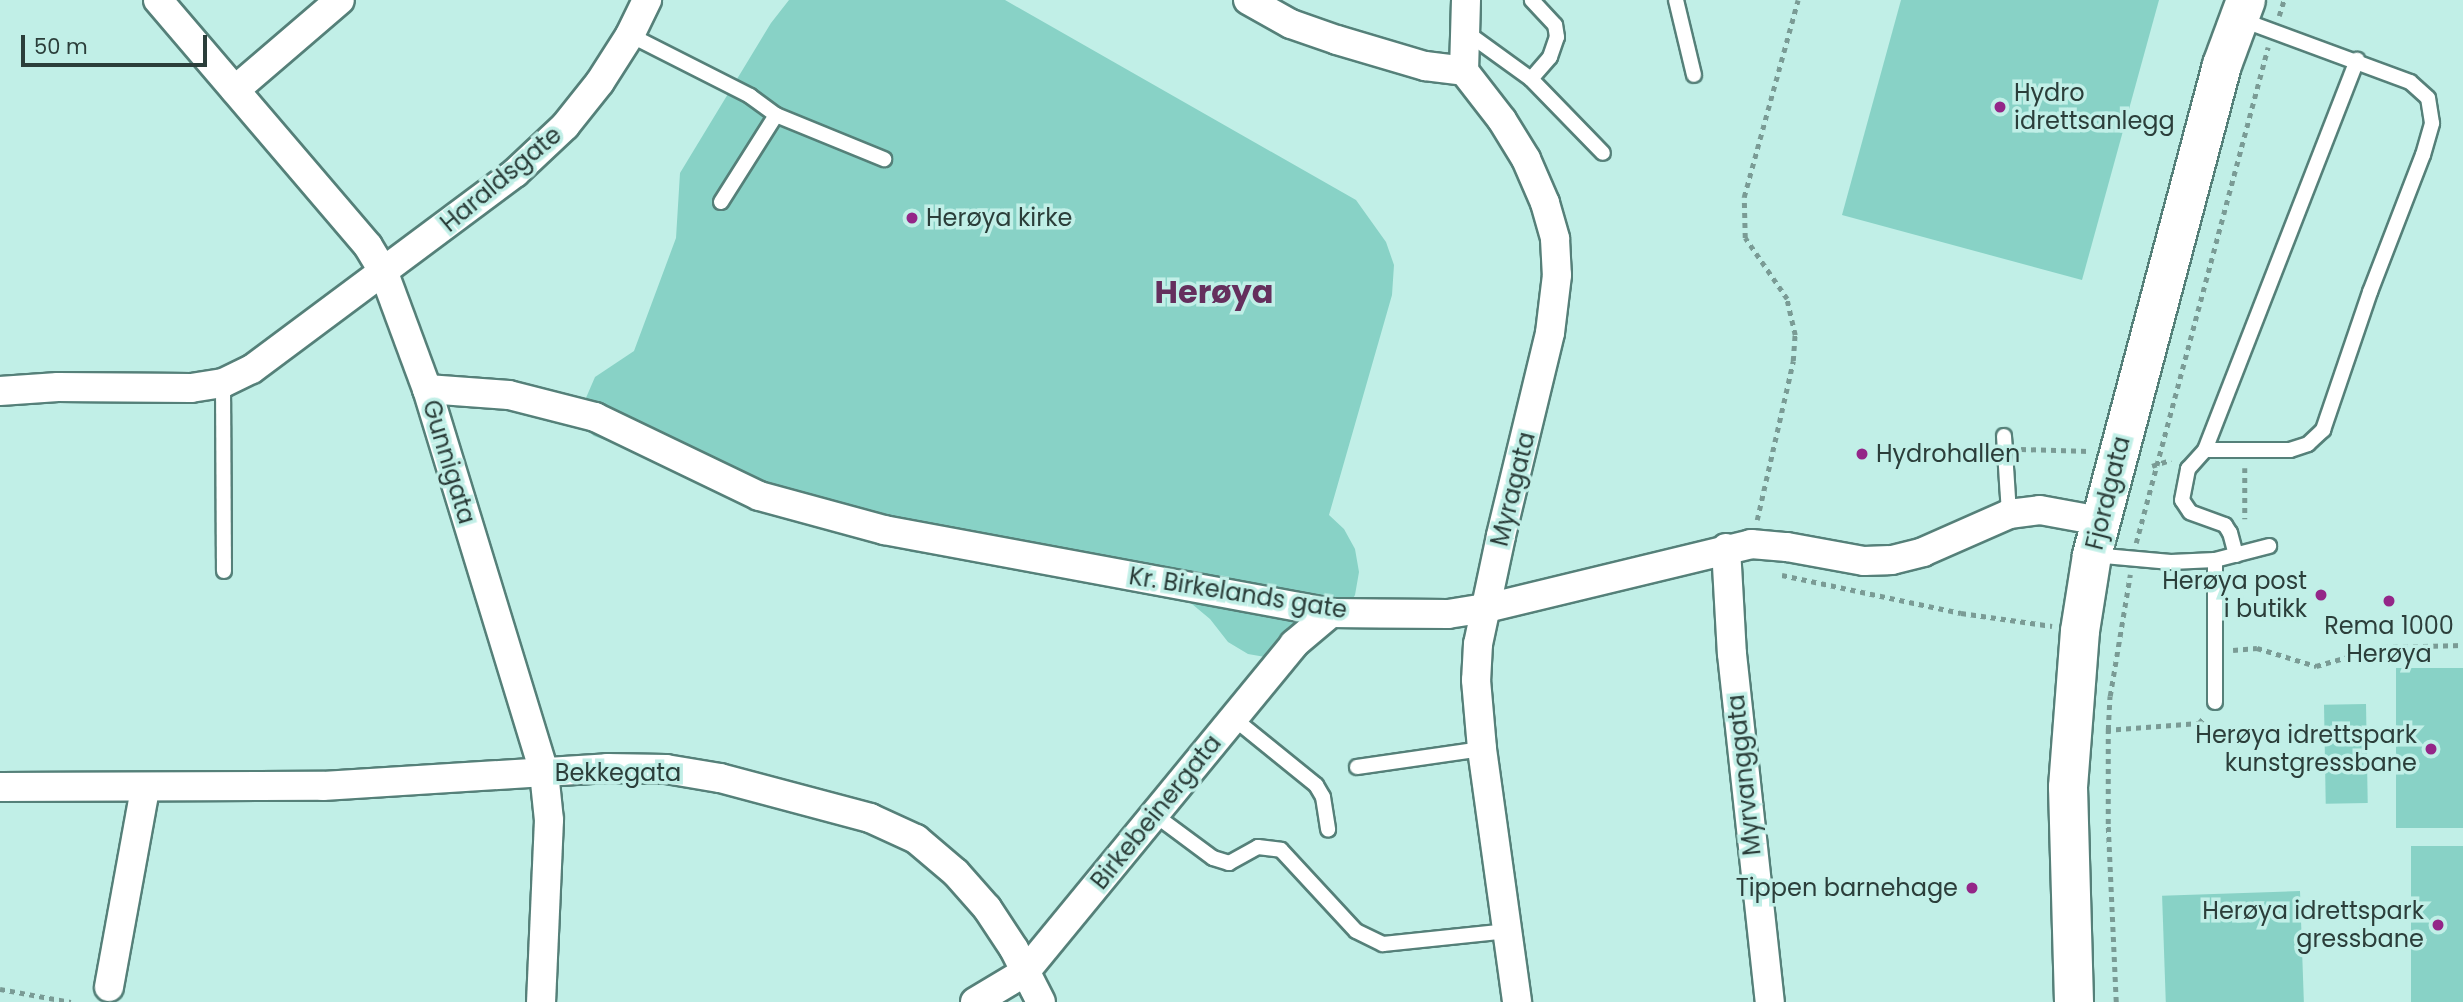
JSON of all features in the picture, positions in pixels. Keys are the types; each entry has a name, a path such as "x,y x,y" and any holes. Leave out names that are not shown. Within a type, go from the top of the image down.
{"street":[{"name":"Gunnigata","path":"158,0 368,246 384,273 427,389 544,772 549,820 541,1002"},
{"path":"235,90 340,0"},
{"name":"Haraldsgate","path":"0,391 58,387 191,388 223,383 252,369 515,173 565,126 600,82 630,35 647,0"},
{"path":"1248,0 1291,24 1337,40 1425,66 1464,71 1466,0"},
{"name":"Fjordgata","path":"2074,1002 2068,787 2080,631 2096,538 2218,78 2243,10"},
{"name":"Myragata","path":"1464,71 1502,120 1526,159 1545,203 1555,239 1557,275 1550,333 1501,536 1478,644 1476,680 1482,749 1517,1002"},
{"name":"Kr. Birkelands gate","path":"427,389 509,395 595,417 759,496 884,530 1331,613 1448,614 1487,608 1739,546 1769,544 1864,561 1892,560 1923,552 2009,514 2040,510 2096,538"},
{"name":"Myrvanggata","path":"1739,546 1740,739 1770,1002"},
{"name":"Birkebeinergata","path":"975,1002 1025,972 1294,644 1331,613"},
{"name":"Bekkegata","path":"0,787 145,789 323,786 607,768 666,769 720,778 870,818 916,839 956,873 987,908 1041,1002"},
{"path":"108,988 145,789"}],"lane":[{"path":"1531,79 1550,57 1557,37 1555,25 1532,0"},
{"path":"1675,0 1694,75"},
{"path":"2205,450 2300,447 2317,438 2323,430 2430,132 2432,105 2421,88 2243,10"},
{"path":"1466,32 1531,79 1559,104 1603,153"},
{"path":"630,35 751,96 776,115 884,159"},
{"path":"2241,554 2225,525 2190,512 2182,500 2188,469 2205,450 2357,60"},
{"path":"721,202 776,115"},
{"path":"223,383 224,571"},
{"path":"2004,442 2009,514"},
{"name":"Kr. Birkelands gate","path":"2096,538 2171,562 2215,560 2269,546"},
{"path":"2215,560 2215,702"},
{"path":"1232,717 1316,785 1323,797 1328,830"},
{"path":"1357,766 1482,749"},
{"path":"1155,815 1213,859 1229,863 1258,847 1281,850 1356,931 1382,944 1508,931"}],"path":[{"path":"1739,546 1793,361 1795,335 1787,299 1745,238 1744,197 1798,0"},
{"path":"2004,442 2092,451 2097,457"},
{"path":"2142,465 2154,466 2205,450"},
{"path":"2241,554 2245,450"},
{"path":"1776,574 1961,613 2080,631"},
{"path":"2215,652 2258,648 2316,666 2383,646 2463,645"},
{"path":"2096,730 2199,723 2215,702"},
{"path":"0,989 71,1002"}],"green space":[{"path":"789,0 1005,0 1356,200 1386,242 1394,265 1392,295 1329,515 1344,529 1355,549 1359,572 1355,595 1343,615 1271,658 1248,654 1228,642 1210,619 1174,589 911,552 594,436 576,421 595,377 634,351 676,238 680,173 771,23"},
{"name":"Hydro idrettsanlegg","path":"1901,0 2159,0 2082,280 1842,215"},
{"name":"Herøya idrettspark kunstgressbane","path":"2396,668 2463,668 2463,828 2396,828"},
{"path":"2366,704 2368,803 2326,804 2324,705"},
{"name":"Herøya idrettspark gressbane","path":"2411,846 2463,846 2463,1002 2411,1002"},
{"path":"2300,891 2304,1002 2166,1002 2162,896"}],"place":[{"name":"Hydro idrettsanlegg","path":"2000,107"},
{"name":"Herøya kirke","path":"912,218"},
{"name":"Hydrohallen","path":"1862,454"},
{"name":"Herøya post i butikk","path":"2321,595"},
{"name":"Rema 1000 Herøya","path":"2389,601"},
{"name":"Herøya idrettspark kunstgressbane","path":"2431,749"},
{"name":"Tippen barnehage","path":"1972,888"},
{"name":"Herøya idrettspark gressbane","path":"2438,925"}],"district":[{"name":"Herøya","path":"1214,292"}]}
